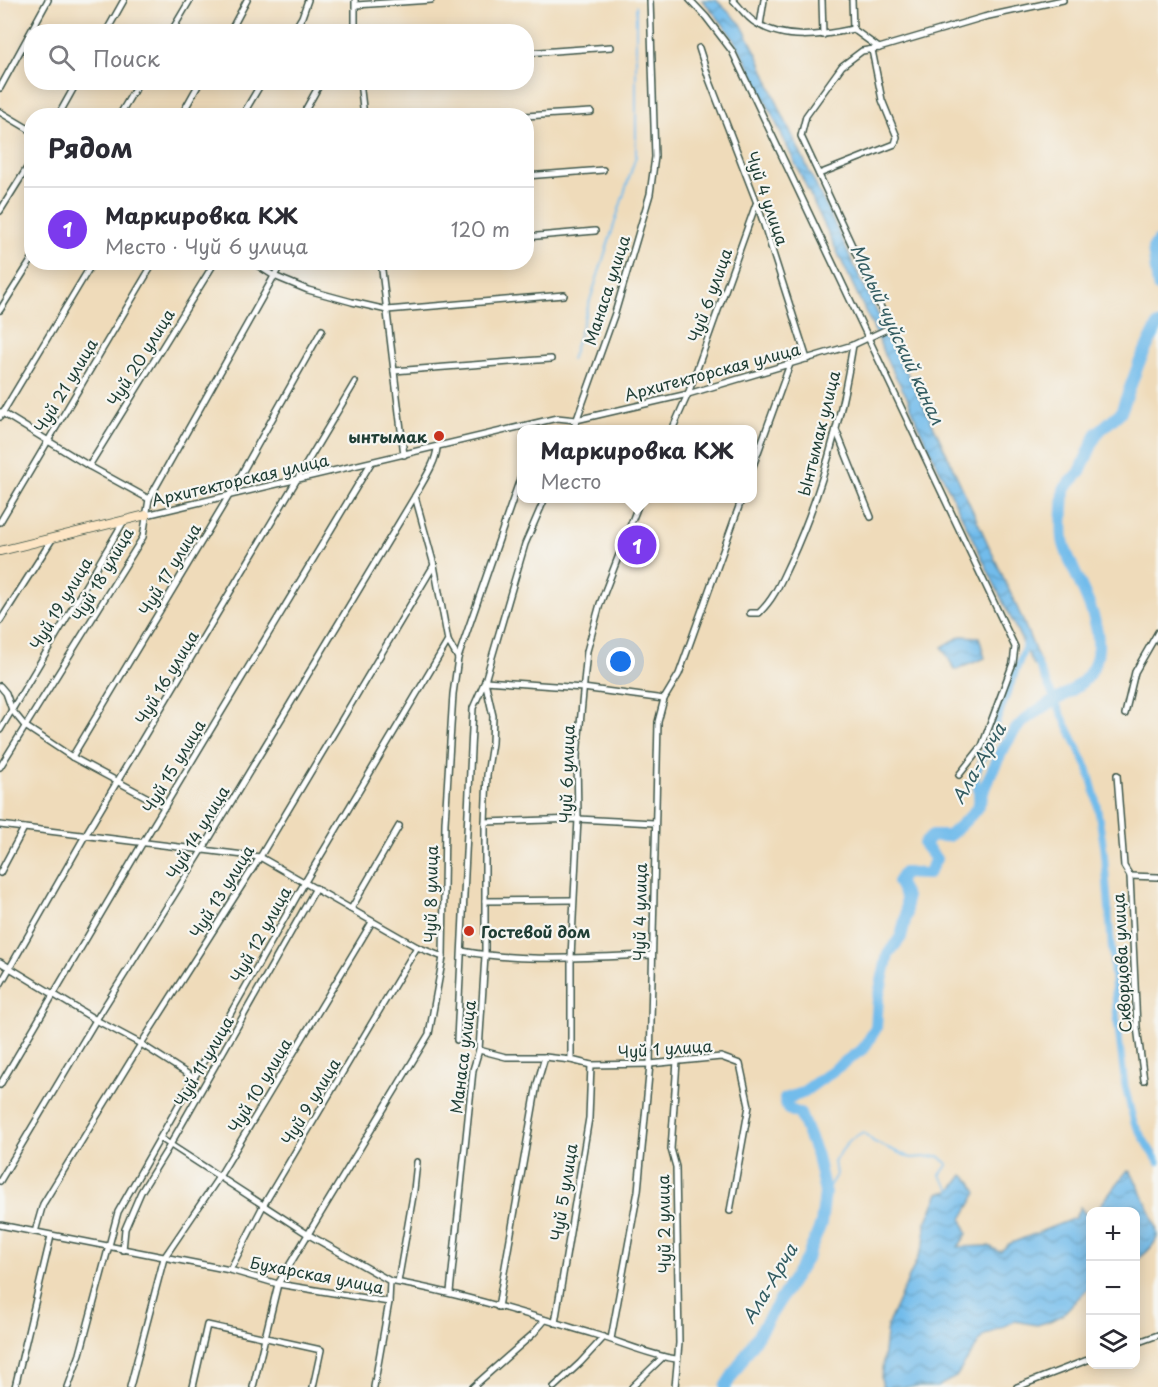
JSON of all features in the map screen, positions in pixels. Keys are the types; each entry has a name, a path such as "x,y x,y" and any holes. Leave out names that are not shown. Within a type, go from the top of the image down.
{"street":[{"path":"35,24 48,0"},
{"path":"110,24 124,0"},
{"path":"176,24 190,0"},
{"path":"234,24 247,0"},
{"path":"298,24 308,0"},
{"path":"356,24 356,3 431,0"},
{"name":"Манаса улица","path":"574,425 615,313 650,194 655,157 650,0"},
{"path":"690,0 732,51 1015,647 1013,663 982,747 959,775"},
{"path":"733,0 754,23 779,34 823,35 852,29 879,48"},
{"path":"760,25 764,0"},
{"path":"822,0 823,35"},
{"path":"852,0 852,29"},
{"path":"872,50 882,100 897,141 895,144 819,174 801,136 806,116 842,66 862,51 984,17 1063,0"},
{"path":"0,88 24,44"},
{"path":"534,52 611,46"},
{"name":"Чуй 4 улица","path":"699,48 757,203 807,359"},
{"path":"62,108 73,90"},
{"path":"124,108 135,90"},
{"path":"185,108 195,90"},
{"path":"247,108 258,90"},
{"path":"306,108 317,90"},
{"path":"361,90 363,108"},
{"path":"534,115 591,111"},
{"path":"0,112 24,126"},
{"path":"534,175 603,170"},
{"path":"0,211 24,173"},
{"name":"Архитекторская улица","path":"529,425 557,418 576,420 688,394 853,345 890,327 819,174"},
{"name":"Чуй 6 улица","path":"674,425 688,394 757,203"},
{"path":"534,236 595,231"},
{"path":"0,310 25,270"},
{"path":"88,270 1,414 149,499"},
{"name":"Чуй 21 улица","path":"0,522 149,270"},
{"name":"Чуй 20 улица","path":"89,466 210,270"},
{"path":"265,270 274,276 319,293 387,310 564,295"},
{"name":"Чуй 18 улица","path":"0,767 143,537 149,499 277,270"},
{"path":"382,270 404,455"},
{"name":"Чуй 17 улица","path":"72,757 230,494 322,330"},
{"name":"Ынтымак улица","path":"750,613 759,613 770,602 806,527 826,470 853,345"},
{"path":"394,371 551,359"},
{"path":"757,458 790,364"},
{"name":"Чуй 16 улица","path":"0,985 86,834 355,382"},
{"name":"Архитекторская улица","path":"0,552 230,494 517,428"},
{"path":"836,430 871,517"},
{"name":"Чуй 14 улица","path":"0,1181 415,496 426,473 437,459 437,448"},
{"name":"Чуй 15 улица","path":"0,1085 371,463"},
{"name":"Чуй 8 улица","path":"253,1387 278,1284 429,1034 443,957 445,823 453,694 458,658 517,487"},
{"path":"415,496 434,566 448,641 458,658"},
{"name":"Манаса улица","path":"457,1040 473,708 485,681 525,544 543,503"},
{"name":"Чуй 6 улица","path":"572,1060 571,957 578,819 577,756 587,651 600,604 639,503"},
{"name":"Чуй 4 улица","path":"611,1339 638,1191 650,1064 658,722 664,699 679,674 740,503"},
{"name":"Чуй 19 улица","path":"0,730 124,520"},
{"path":"0,621 53,538"},
{"name":"Чуй 13 улица","path":"35,1232 43,1204 260,857 434,566"},
{"path":"1125,714 1135,672 1158,632"},
{"name":"Чуй 12 улица","path":"68,1387 80,1354 118,1212 305,882 448,641"},
{"path":"485,681 583,688 664,699"},
{"name":"Манаса улица","path":"450,1292 473,1071 479,1050 485,956 485,822 493,716 485,681"},
{"path":"0,686 6,693 12,710 25,726 72,757 165,807"},
{"name":"Скворцова улица","path":"1117,775 1125,866 1130,876 1137,1027 1144,1080"},
{"path":"485,822 578,819 654,823"},
{"path":"0,825 260,857 417,947 443,957"},
{"path":"351,909 399,826"},
{"path":"0,873 24,828"},
{"path":"1130,876 1158,877"},
{"name":"Чуй 11 улица","path":"123,1250 125,1229 141,1192 316,888"},
{"path":"485,901 573,900"},
{"name":"Чуй 10 улица","path":"130,1387 164,1258 219,1177 372,922"},
{"name":"Чуй 9 улица","path":"230,1270 263,1206 417,947"},
{"path":"462,951 485,956 652,955"},
{"path":"0,962 96,1020 141,1044 194,1078"},
{"name":"Чуй 1 улица","path":"479,1050 506,1057 545,1057 591,1065 650,1064 721,1057 740,1064 749,1106 730,1212"},
{"path":"498,1307 537,1084 545,1057"},
{"name":"Чуй 2 улица","path":"675,1387 679,1343 676,1167 671,1149 677,1061"},
{"name":"Чуй 5 улица","path":"555,1323 589,1118 591,1065"},
{"path":"160,1138 309,1235 390,1281"},
{"path":"398,1282 417,1162"},
{"name":"Бухарская улица","path":"0,1225 230,1270 278,1284 389,1302 390,1281 450,1292 676,1359"},
{"path":"15,1387 51,1236"},
{"path":"374,1387 389,1302"},
{"path":"473,1387 546,1320"},
{"path":"193,1387 207,1325 321,1350 313,1387"},
{"path":"1140,1342 1158,1335"},
{"path":"554,1387 604,1337"},
{"path":"632,1387 663,1357"},
{"path":"1017,1387 1086,1361"}],"water":[{"path":"702,0 716,0 741,24 757,54 782,114 937,433 1041,665 1037,667 1033,664 918,425 908,399 884,355 879,340 750,68 729,32"},
{"path":"961,636 979,637 985,658 955,670 942,647"},
{"path":"1127,1171 1131,1172 1143,1195 1156,1230 1157,1237 1153,1244 1140,1257 1140,1207 1099,1207"},
{"path":"963,1175 972,1183 977,1193 962,1219 967,1234 958,1247 989,1246 1000,1252 1009,1244 1075,1218 1080,1207 1086,1215 1086,1290 1062,1315 1050,1321 1037,1325 1015,1321 983,1336 956,1377 937,1387 883,1387 881,1378 887,1326 924,1244 926,1223 939,1193 951,1191"}],"waterway":[{"path":"571,360 636,156 636,6"},
{"name":"Ала-Арча","path":"1158,241 1153,249 1158,286"},
{"name":"Ала-Арча","path":"725,1387 808,1256 821,1224 825,1193 817,1156 800,1114 788,1109 785,1099 802,1093 864,1048 876,1028 878,999 888,954 901,937 906,916 906,897 898,882 904,873 928,874 936,859 924,844 932,836 949,836 969,818 981,801 996,763 1017,728 1040,709 1078,686 1095,664 1098,648 1095,621 1064,544 1062,525 1064,489 1080,472 1097,433 1121,412 1139,363 1158,325"},
{"path":"977,807 976,776 1027,642"},
{"path":"1035,659 1088,769 1096,798 1104,849 1117,1021 1125,1086 1134,1123 1158,1162"},
{"path":"825,1193 836,1175 834,1161 849,1141 863,1132 874,1142 911,1158 939,1156 948,1164 940,1175 951,1191"}],"place":[{"name":"ынтымак","path":"439,436"},
{"name":"Маркировка КЖ","path":"637,545"},
{"name":"Гостевой дом","path":"469,931"}],"water label":[{"name":"Малый чуйский канал","path":"898,334"}]}
